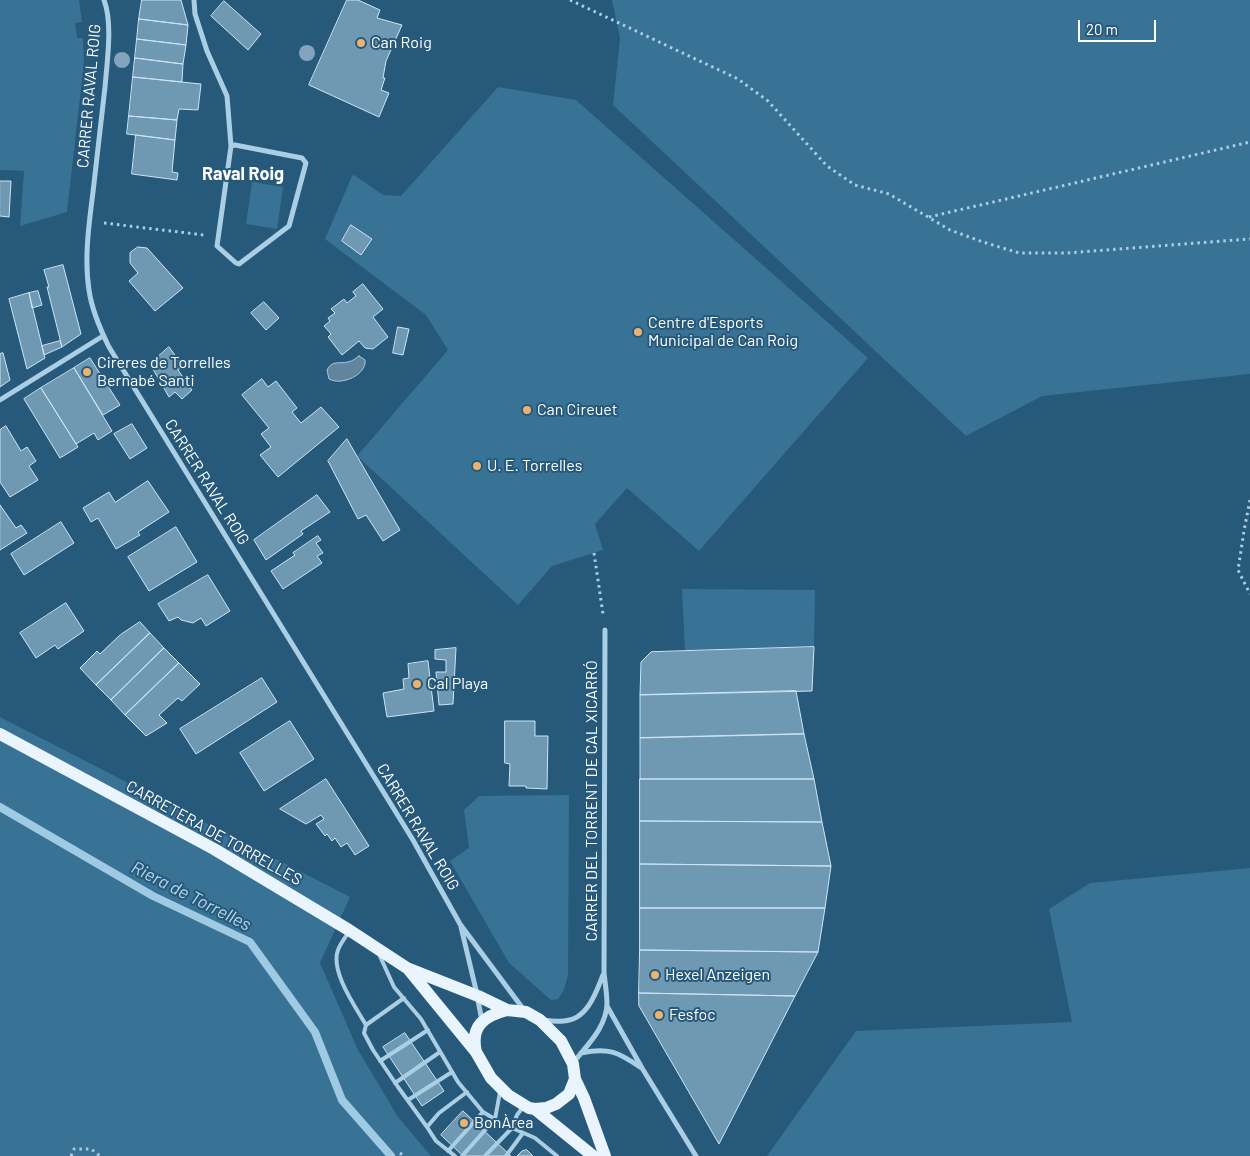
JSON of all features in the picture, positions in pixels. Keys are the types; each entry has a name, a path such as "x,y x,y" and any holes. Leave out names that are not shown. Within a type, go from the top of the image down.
{"main road":[{"name":"CARRETERA DE TORRELLES","path":"0,734 214,849 350,930 407,968 478,996 507,1010 526,1012 540,1020 577,1059 575,1079 605,1156"},
{"name":"CARRETERA DE TORRELLES","path":"407,968 476,1052 491,1078 508,1095 530,1107 593,1156"},
{"name":"CARRETERA DE TORRELLES","path":"482,1021 493,1014 507,1010"},
{"path":"476,1052 474,1044 475,1033 482,1021"},
{"path":"530,1107 546,1108 560,1101 569,1094 575,1079"}],"street":[{"name":"CARRER RAVAL ROIG","path":"104,0 107,8"},
{"name":"CARRER RAVAL ROIG","path":"110,0 107,8 106,70 88,256 89,290 103,336 413,840 460,924 526,1012"},
{"path":"194,0 195,14 207,51 227,96 231,146 217,246 239,264 286,229 291,222 306,163 302,158 235,145 231,146"},
{"path":"0,400 103,336"},
{"name":"CARRER DEL TORRENT DE CAL XICARRÓ","path":"577,1059 592,1041 600,1027 607,1006 604,972 605,630"},
{"name":"CARRER RAVAL ROIG","path":"460,924 478,996 482,1021"},
{"name":"CARRER DEL TORRENT DE CAL XICARRÓ","path":"540,1020 566,1022 579,1016 589,1006 604,972"},
{"name":"CARRER DEL TORRENT DE CAL XICARRÓ","path":"607,1006 642,1068 696,1156"},
{"name":"CARRER DEL TORRENT DE CAL XICARRÓ","path":"577,1059 596,1050 610,1050 621,1054 642,1068"}],"lane":[{"path":"350,930 337,950 336,968 347,993 366,1025"},
{"path":"376,947 394,987 421,1019 452,1072 483,1112 535,1138 557,1156"},
{"path":"404,998 366,1025 364,1033 380,1061 436,1141 455,1156"},
{"path":"380,1061 428,1030"},
{"path":"395,1083 440,1052"},
{"path":"408,1100 452,1072"},
{"path":"462,1156 495,1119 501,1087"},
{"path":"427,1126 439,1113 467,1092"},
{"path":"485,1156 512,1128 517,1115 530,1107"},
{"path":"448,1151 483,1112"},
{"path":"506,1156 523,1133"}],"path":[{"path":"570,0 738,79 768,101 827,166 855,185 889,194 950,230 1019,253 1067,253 1250,239"},
{"path":"929,217 1250,142"},
{"path":"90,221 217,236"},
{"path":"1250,500 1238,570 1250,594"},
{"path":"594,553 605,630"},
{"path":"71,1156 74,1149 90,1149 100,1156"},
{"path":"400,1153 404,1156"}],"shaded area":[{"path":"0,0 79,0 82,22 75,23 77,38 83,38 84,62 67,212 20,226 24,171 0,170"},
{"path":"612,0 1250,0 1250,374 1042,396 966,436 613,105 620,38"},
{"name":"Centre d'Esports Municipal de Can Roig","path":"498,87 576,100 868,358 699,551 627,488 595,524 603,550 552,566 518,605 357,456 448,350 426,315 325,239 352,176 354,175 383,195 401,196"},
{"path":"252,182 283,187 277,229 246,224"},
{"path":"359,356 365,360 365,365 358,374 346,380 334,381 329,379 327,370 331,365 350,362"},
{"path":"682,589 815,590 814,647 685,651"},
{"path":"0,717 350,897 320,963 358,1050 398,1117 431,1156 0,1156"},
{"path":"569,795 568,975 564,990 558,999 551,1000 509,963 450,861 469,848 464,810 479,796"},
{"path":"1250,868 1250,1156 767,1156 856,1031 1072,1022 1049,909 1090,883"}],"building":[{"path":"142,0 181,0 188,25 139,19"},
{"name":"Can Roig","path":"347,0 358,0 380,10 377,18 402,25 386,61 383,78 385,78 381,90 389,93 379,117 309,85"},
{"path":"224,1 261,34 248,50 211,16"},
{"path":"139,19 188,25 186,45 137,39"},
{"path":"137,39 186,45 183,64 135,58"},
{"path":"135,58 183,64 182,82 133,77"},
{"path":"133,77 201,84 198,110 179,109 177,120 129,116"},
{"path":"129,116 177,120 175,140 127,134"},
{"path":"136,135 175,140 172,172 178,173 177,180 132,174"},
{"path":"0,181 11,181 9,217 0,216"},
{"path":"351,225 372,239 361,255 342,241"},
{"path":"138,247 147,248 183,288 155,311 129,281 138,273 130,263 130,253"},
{"path":"63,265 81,334 62,347 44,270"},
{"path":"363,284 383,309 373,317 388,337 373,349 365,348 359,341 342,355 328,337 331,334 324,326 330,321 328,318 335,313 331,309 344,299 347,303 356,296 353,292"},
{"path":"38,291 42,305 32,308 29,293"},
{"path":"29,293 45,358 27,369 9,299"},
{"path":"264,302 279,318 266,330 251,313"},
{"path":"398,327 409,329 403,355 393,353"},
{"path":"60,341 62,347 44,355 42,346"},
{"path":"169,347 183,366 178,370 192,390 182,399 175,392 169,397 150,364"},
{"path":"3,353 10,380 0,387 0,354"},
{"path":"90,358 120,405 103,415 74,368"},
{"path":"74,368 112,431 98,440 94,433 76,444 41,388"},
{"path":"262,379 268,387 276,381 297,408 292,412 301,423 321,407 339,427 278,477 260,455 271,447 261,434 269,428 242,395"},
{"path":"41,388 78,447 60,458 24,399"},
{"path":"132,424 147,448 130,459 114,434"},
{"path":"6,426 21,451 27,447 36,461 29,466 38,480 10,497 0,482 0,430"},
{"path":"347,439 400,530 383,541 366,515 358,519 328,461"},
{"path":"148,481 169,512 138,532 140,535 116,549 98,518 91,522 83,508 109,492 115,502"},
{"path":"317,495 330,512 301,531 303,534 266,560 254,540"},
{"path":"0,505 16,528 21,525 27,533 0,550"},
{"path":"61,522 74,543 24,575 11,554"},
{"path":"176,527 197,562 149,591 128,557"},
{"path":"318,536 321,540 316,543 323,553 317,556 322,563 283,589 271,571 295,555 293,553"},
{"path":"208,575 230,611 206,626 201,618 193,623 181,620 178,617 169,621 158,604"},
{"path":"66,603 84,631 58,649 55,645 36,658 20,633"},
{"path":"140,622 150,633 96,685 80,668 97,651 100,654 120,635"},
{"path":"150,633 164,648 111,700 96,685"},
{"path":"814,647 812,691 640,695 641,662 651,652"},
{"path":"164,648 179,663 125,715 111,700"},
{"path":"456,648 453,704 439,705 436,672 446,672 446,660 435,659 435,650"},
{"name":"Cal Playa","path":"428,661 434,711 387,717 383,693 404,689 403,679 409,678 408,664"},
{"path":"179,663 200,684 182,701 178,698 159,715 167,723 146,736 125,715"},
{"path":"262,678 277,702 196,754 180,729"},
{"path":"796,691 804,734 640,738 640,695"},
{"path":"290,721 314,759 264,791 240,753"},
{"path":"505,721 535,721 535,736 548,736 547,789 509,786 510,764 505,763"},
{"path":"804,734 814,779 640,779 640,738"},
{"path":"326,779 369,846 355,855 347,843 341,847 335,838 332,841 327,834 325,836 316,824 324,819 321,815 306,824 280,809"},
{"path":"640,779 814,779 822,822 640,821"},
{"path":"640,821 822,822 831,866 640,864"},
{"path":"640,864 831,866 825,908 640,908"},
{"path":"640,908 825,908 818,952 640,950"},
{"path":"640,950 818,952 795,996 639,993"},
{"path":"639,993 795,996 719,1144 639,1006"},
{"path":"405,1033 444,1091 422,1106 383,1047"},
{"name":"BonÀrea","path":"463,1111 511,1156 463,1156 441,1135"},
{"name":"BonÀrea","path":"527,1150 533,1156 517,1156 522,1151"}],"waterway":[{"name":"Riera de Torrelles","path":"0,807 153,896 250,942 315,1032 342,1100 391,1156"}],"place":[{"name":"Can Roig","path":"361,43"},
{"name":"Centre d'Esports Municipal de Can Roig","path":"638,332"},
{"name":"Cireres de Torrelles Bernabé Santi","path":"87,372"},
{"name":"Can Cireuet","path":"527,410"},
{"name":"U. E. Torrelles","path":"477,466"},
{"name":"Cal Playa","path":"417,684"},
{"name":"Hexel Anzeigen","path":"655,975"},
{"name":"Fesfoc","path":"659,1015"},
{"name":"BonÀrea","path":"464,1123"}],"district":[{"name":"Raval Roig","path":"243,174"}]}
